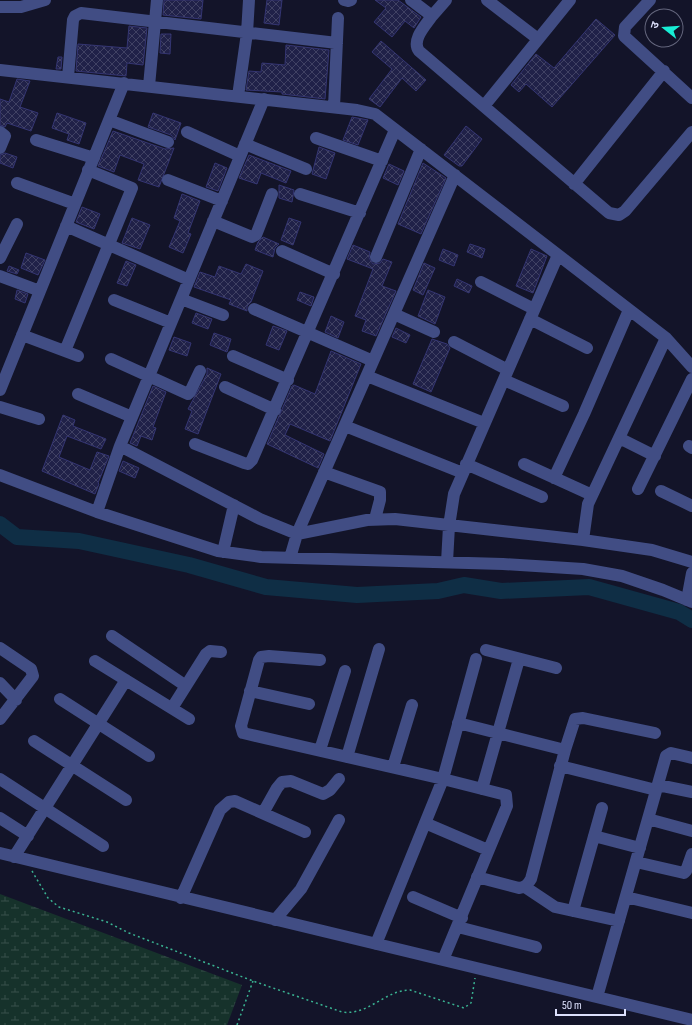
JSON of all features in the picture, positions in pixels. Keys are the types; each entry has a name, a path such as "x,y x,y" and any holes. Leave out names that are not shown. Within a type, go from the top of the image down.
{"street":[{"path":"0,6 21,7 45,0"},
{"path":"149,86 157,0"},
{"path":"238,96 247,33 249,0"},
{"path":"344,0 348,2 351,0"},
{"path":"411,0 432,16"},
{"path":"446,0 432,16 418,37 417,47 609,213 619,215 625,211 692,132"},
{"path":"487,0 538,39"},
{"path":"484,106 570,0"},
{"path":"650,0 625,27 624,36 626,41 664,71 692,98"},
{"path":"68,76 73,20 78,14 337,43"},
{"path":"334,107 338,18"},
{"path":"0,70 68,76 334,107 366,111 375,114 666,338 692,367"},
{"path":"574,184 664,71"},
{"path":"0,390 5,366 22,335 124,83"},
{"path":"97,512 120,446 264,99"},
{"path":"109,120 168,142"},
{"path":"194,444 248,464 252,460 334,274 395,130"},
{"path":"0,132 5,136 0,148"},
{"path":"187,132 240,156"},
{"path":"316,138 382,161"},
{"path":"36,140 94,158"},
{"path":"245,144 306,169"},
{"path":"376,257 421,149"},
{"path":"65,351 110,246 132,188 88,170"},
{"path":"290,558 297,534 455,175"},
{"path":"168,180 222,201"},
{"path":"17,183 75,204"},
{"path":"213,221 248,236 256,235 272,194"},
{"path":"300,194 360,213"},
{"path":"0,258 17,224"},
{"path":"66,226 189,280"},
{"path":"282,251 334,274"},
{"path":"447,562 449,526 454,494 558,255"},
{"path":"0,276 40,291"},
{"path":"481,282 587,348"},
{"path":"181,299 223,315"},
{"path":"114,300 171,323"},
{"path":"254,309 308,334 373,361"},
{"path":"554,478 584,414 629,310"},
{"path":"394,314 434,332"},
{"path":"22,335 78,356"},
{"path":"583,540 586,514 592,495 666,338"},
{"path":"454,342 506,375 563,406"},
{"path":"233,356 288,380"},
{"path":"111,359 188,394 200,371"},
{"path":"367,376 484,424"},
{"path":"638,489 692,379"},
{"path":"225,387 275,410"},
{"path":"78,394 132,417"},
{"path":"0,407 39,420"},
{"path":"345,426 542,497"},
{"path":"619,438 654,456"},
{"path":"120,446 234,505 287,531 297,534 375,520 395,519 583,540 652,550 692,562"},
{"path":"524,464 592,495"},
{"path":"324,472 380,492 380,500 375,520"},
{"path":"0,475 97,512 199,546 244,556 503,564 599,571 645,583 690,601 692,573"},
{"path":"661,491 692,506"},
{"path":"223,552 234,505"},
{"path":"112,636 186,686"},
{"path":"0,648 31,669 33,672 32,680 0,719"},
{"path":"347,757 380,649"},
{"path":"486,650 556,668"},
{"path":"172,708 206,654 210,651 221,652"},
{"path":"320,660 261,657 250,690 241,726 243,733 482,788 502,793 506,796 508,801 460,922 443,960"},
{"path":"376,944 443,779 476,659"},
{"path":"482,788 519,659"},
{"path":"95,661 190,719"},
{"path":"320,750 345,671"},
{"path":"14,857 126,680"},
{"path":"0,683 16,700"},
{"path":"250,690 309,704"},
{"path":"60,699 149,756"},
{"path":"393,767 412,705"},
{"path":"477,877 519,888 525,887 531,879 560,766 573,722 578,717 655,733"},
{"path":"458,723 565,750"},
{"path":"34,741 126,800"},
{"path":"597,997 657,787 668,754 692,758"},
{"path":"560,766 657,787 692,792"},
{"path":"0,779 103,846"},
{"path":"263,813 282,782 291,781 323,794 330,790 339,779"},
{"path":"181,898 220,810 225,804 235,801 305,832"},
{"path":"573,911 602,808"},
{"path":"0,818 28,836"},
{"path":"648,819 692,831"},
{"path":"275,920 301,889 339,820"},
{"path":"425,823 488,850"},
{"path":"594,836 640,848"},
{"path":"0,853 26,861 692,1020"},
{"path":"636,862 684,873 692,854"},
{"path":"525,887 549,904 619,921"},
{"path":"413,897 460,922 536,947"},
{"path":"626,897 692,913"}],"path":[{"path":"26,861 43,892 52,903 59,907 108,922 135,936 253,982 347,1013 357,1012 390,994 404,990 410,990 464,1008 471,1003 476,968"},
{"path":"238,1025 253,982"}],"green space":[{"path":"0,894 242,985 227,1025 0,1025"}],"building":[{"path":"164,0 203,0 201,19 163,15"},
{"path":"267,0 282,0 279,25 264,23"},
{"path":"375,0 398,0 421,17 414,28 405,21 392,37 374,22 386,8"},
{"path":"596,19 615,35 552,107 526,84 519,92 511,85 536,54 554,68"},
{"path":"129,26 147,28 143,65 127,63 126,76 76,71 78,44 127,48"},
{"path":"161,34 171,34 170,54 160,53"},
{"path":"381,41 426,80 416,91 402,78 380,107 369,99 392,69 372,52"},
{"path":"286,45 329,50 325,99 282,94 282,92 246,90 249,71 261,72 262,63 285,65"},
{"path":"58,57 62,57 61,69 56,69"},
{"path":"17,79 30,81 20,107 38,113 31,131 7,123 5,127 0,125 0,99 9,102"},
{"path":"57,113 86,123 79,144 67,140 69,134 52,128"},
{"path":"153,113 181,123 175,140 171,135 148,127"},
{"path":"352,117 368,120 358,145 343,140"},
{"path":"466,126 482,139 462,166 459,166 444,155"},
{"path":"113,131 165,149 174,148 159,187 138,180 144,164 120,155 114,172 98,166"},
{"path":"319,147 335,153 326,179 312,174"},
{"path":"5,153 17,157 13,168 0,163 0,155"},
{"path":"249,155 291,171 286,183 261,173 257,184 239,178"},
{"path":"215,163 227,168 218,191 206,187"},
{"path":"423,163 446,178 421,234 398,224"},
{"path":"389,164 404,171 398,185 383,178"},
{"path":"279,185 294,190 292,202 279,198"},
{"path":"182,194 200,201 188,233 191,234 183,253 169,247 180,221 174,218"},
{"path":"82,207 100,214 94,229 76,222"},
{"path":"132,218 150,225 140,249 122,243"},
{"path":"289,218 301,222 293,245 281,240"},
{"path":"263,237 279,244 275,248 273,257 255,250 258,242"},
{"path":"470,244 485,249 482,258 467,252"},
{"path":"353,245 370,252 369,258 373,264 380,263 383,259 392,262 382,286 396,291 376,336 362,331 366,320 355,316 373,269 347,259"},
{"path":"443,249 458,255 454,266 439,260"},
{"path":"531,249 547,256 533,293 516,286"},
{"path":"26,253 45,260 38,275 21,268"},
{"path":"126,261 136,265 127,286 117,283"},
{"path":"424,263 435,268 423,295 413,290"},
{"path":"246,264 263,271 251,302 247,306 247,311 229,304 231,300 194,287 200,272 215,277 219,266 241,274"},
{"path":"9,266 19,270 17,274 7,271"},
{"path":"457,279 472,286 469,293 454,286"},
{"path":"17,290 28,294 25,303 15,299"},
{"path":"428,290 445,297 435,324 418,316"},
{"path":"300,292 314,297 311,306 297,300"},
{"path":"196,313 212,319 208,329 192,323"},
{"path":"331,316 344,322 338,338 325,332"},
{"path":"273,326 287,331 279,350 266,345"},
{"path":"396,328 410,335 406,343 392,337"},
{"path":"214,333 231,339 227,352 210,345"},
{"path":"174,337 191,343 187,356 169,350"},
{"path":"432,339 447,344 450,348 431,392 413,384"},
{"path":"331,351 361,364 330,441 290,424 285,435 324,454 318,468 267,444 292,386 294,385 315,394"},
{"path":"207,368 221,374 198,434 185,429 192,411 188,409 207,374"},
{"path":"153,386 166,392 153,427 156,428 152,440 141,436 137,446 130,443"},
{"path":"63,415 75,420 73,426 106,439 101,449 67,436 59,457 90,470 97,452 109,456 95,494 42,471"},
{"path":"123,461 139,468 135,478 119,471"}],"waterway":[{"path":"0,524 17,537 79,541 189,565 266,587 357,595 438,591 464,585 501,591 589,587 679,612 692,620"}]}
